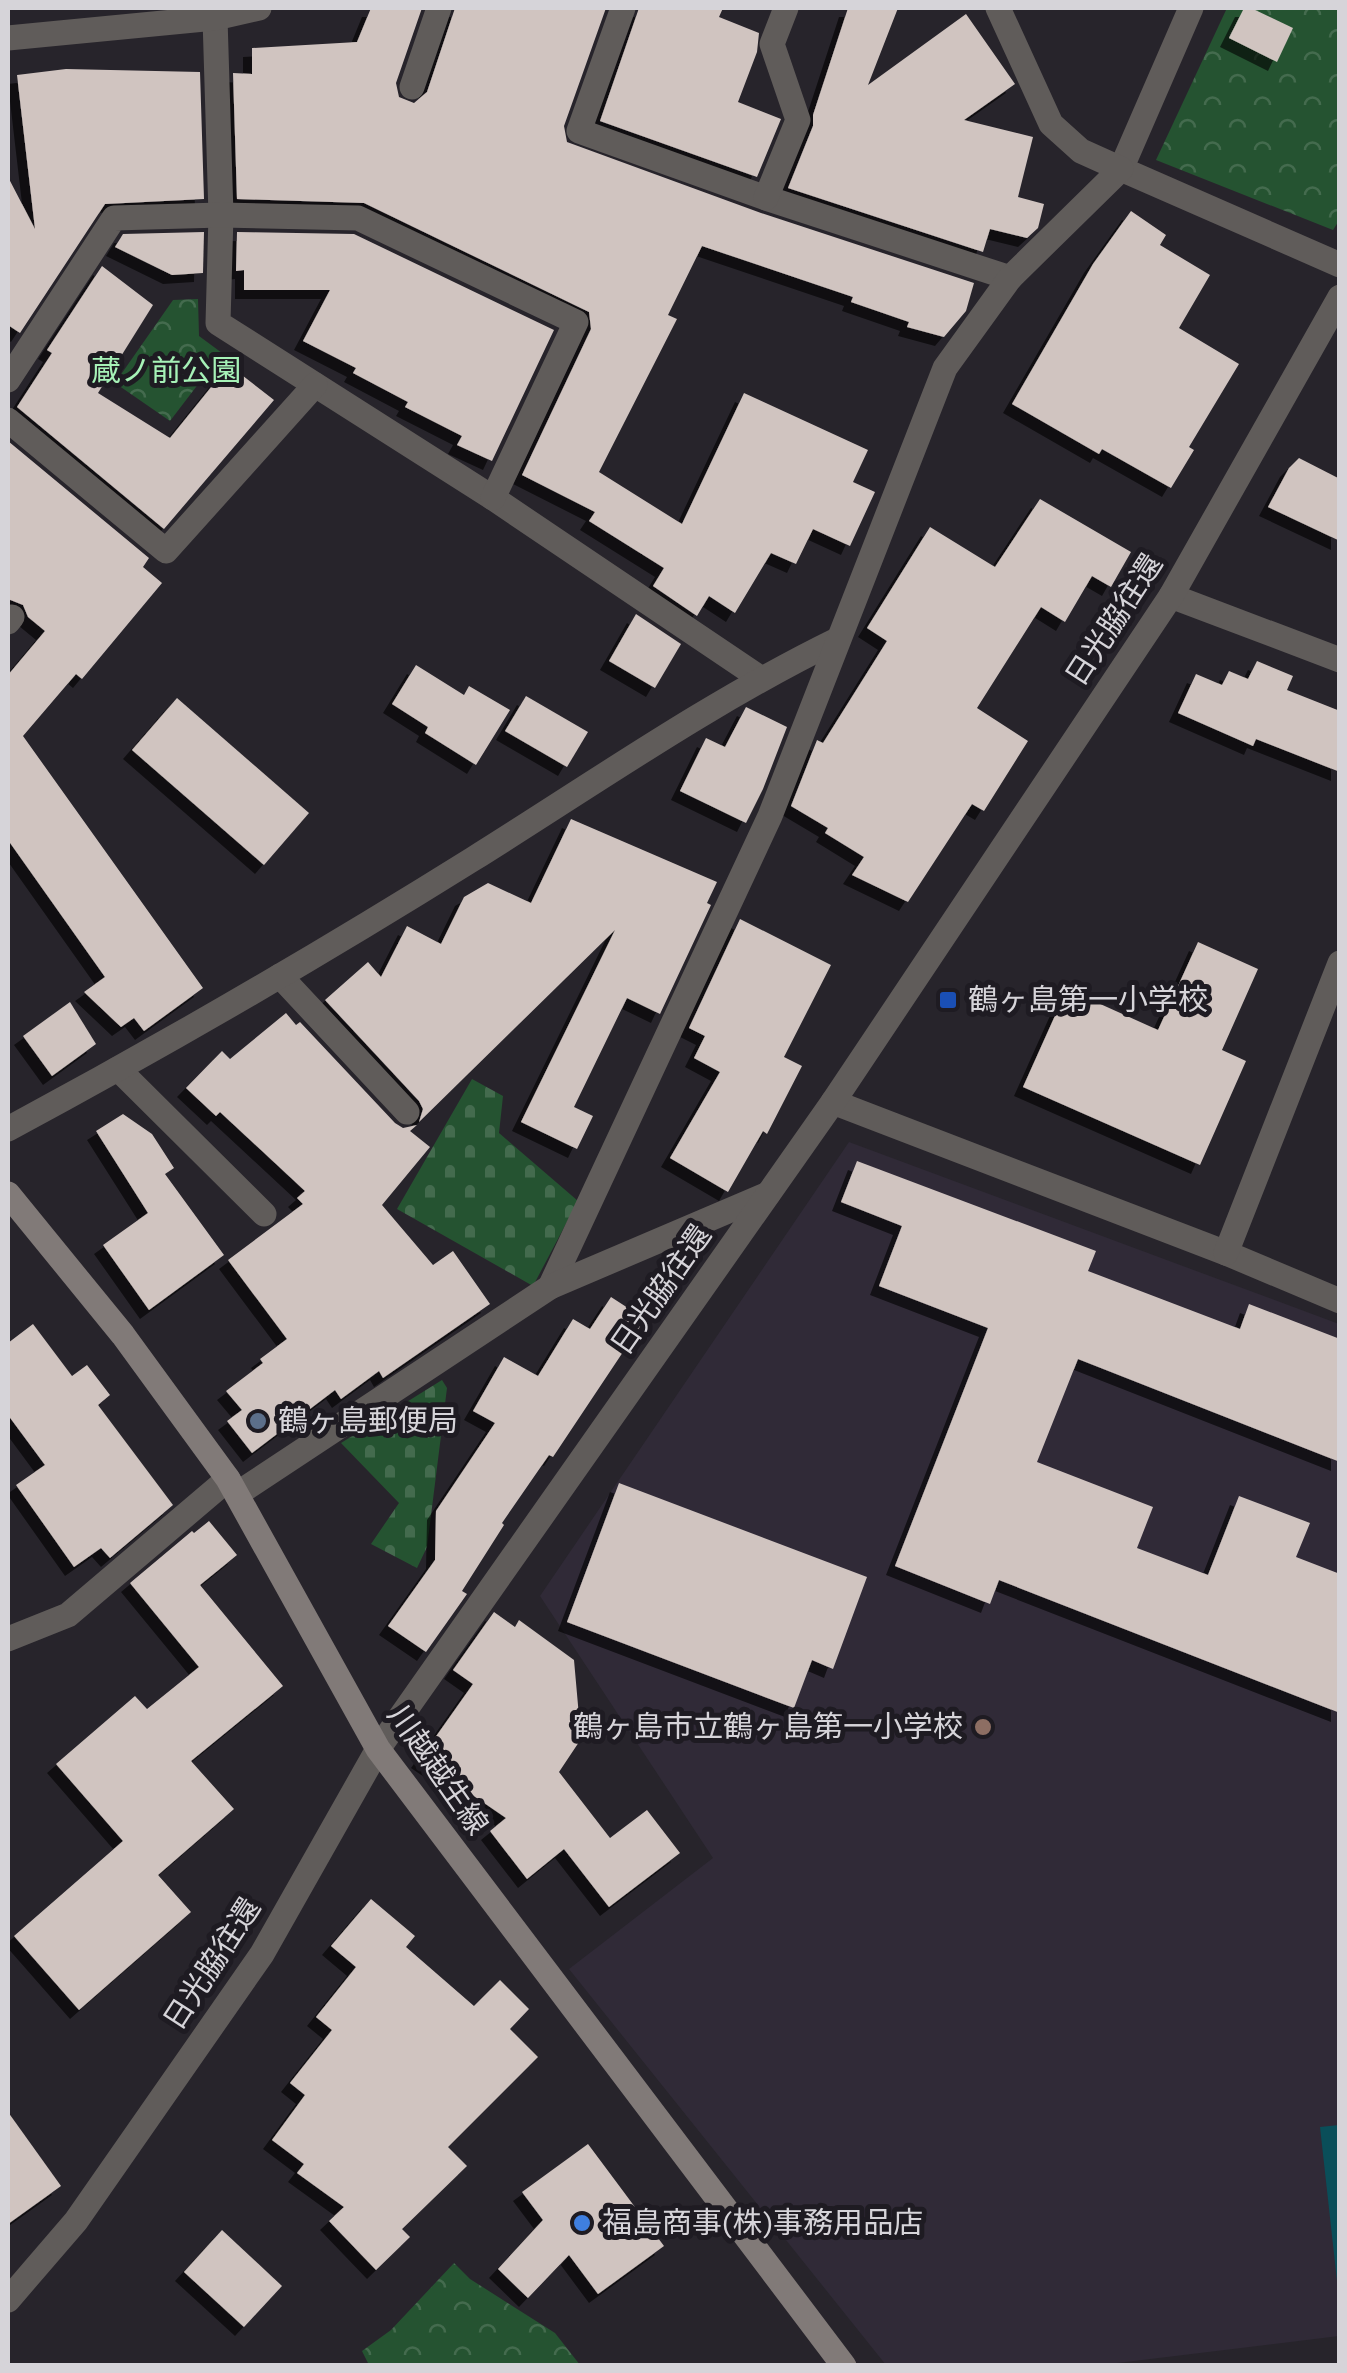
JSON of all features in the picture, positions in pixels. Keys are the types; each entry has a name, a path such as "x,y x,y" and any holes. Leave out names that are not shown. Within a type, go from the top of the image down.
{"main road":[{"name":"川越越生線","path":"8,1194 123,1334 232,1487 378,1749 844,2366"}],"street":[{"path":"12,28 216,18 259,8"},
{"path":"412,86 439,8"},
{"path":"623,8 579,131 766,198 1010,278"},
{"path":"766,198 798,120 772,44 786,8"},
{"path":"998,8 1051,124 1080,151 1340,265"},
{"path":"550,1287 770,816 944,368 1010,278 1121,170 1191,8"},
{"path":"216,18 221,214 218,323 493,498 760,678"},
{"path":"8,380 114,218 221,214 358,218 576,322 493,498"},
{"name":"日光脇往還","path":"8,2300 76,2221 262,1954 378,1749 833,1102 1171,596 1340,296"},
{"path":"8,420 166,551 315,385"},
{"path":"1171,596 1340,660"},
{"path":"8,1128 280,976 450,874 760,678 836,640"},
{"path":"1226,1254 1340,963"},
{"path":"280,976 407,1112"},
{"path":"118,1069 264,1214"},
{"path":"833,1102 1340,1302"},
{"path":"8,1639 68,1616 232,1487 550,1287 768,1194"}],"shaded area":[{"name":"鶴ヶ島市立鶴ヶ島第一小学校","path":"849,1142 1339,1324 1339,2336 1101,2365 886,2365 569,1969 713,1858 540,1596"}],"green space":[{"path":"1227,8 1339,8 1340,219 1333,230 1156,160"},
{"name":"蔵ノ前公園","path":"198,299 199,336 222,353 170,421 115,383 173,300"},
{"path":"472,1079 503,1096 499,1133 578,1201 533,1286 397,1209"},
{"path":"442,1380 447,1388 427,1547 417,1568 371,1544 399,1503 341,1443"},
{"path":"454,2263 470,2279 555,2333 580,2365 369,2365 362,2351 391,2330"}],"water":[{"path":"1340,2125 1339,2299 1320,2127"}],"building":[{"path":"371,8 422,8 396,83 399,97 414,103 427,92 455,8 606,8 564,126 567,142 761,213 974,283 966,311 944,337 907,327 909,322 851,302 853,297 702,246 668,315 677,319 599,472 682,524 744,393 868,450 853,482 875,492 850,546 813,529 796,564 771,553 735,613 709,596 697,616 653,586 664,568 589,521 595,512 522,475 591,329 589,312 364,203 237,199 233,73 252,74 252,48 357,42"},
{"path":"639,8 723,8 719,17 759,33 757,52 738,102 781,119 757,177 600,121"},
{"path":"848,8 898,8 868,85 966,14 1015,84 964,120 1033,137 1018,197 1044,204 1038,228 1027,238 990,229 983,252 788,188 813,126 813,115"},
{"path":"1244,8 1293,28 1277,62 1229,38"},
{"path":"66,69 200,72 204,199 105,204 20,333 8,325 8,177 35,229 17,75"},
{"path":"1131,211 1166,235 1160,245 1210,275 1179,328 1239,364 1189,447 1194,450 1171,488 1102,449 1099,454 1012,404 1093,264"},
{"path":"204,232 203,273 172,275 115,247 123,234"},
{"path":"237,232 354,234 554,330 492,461 457,445 462,436 405,407 408,402 353,373 356,368 303,341 330,290 244,290 244,270 236,271"},
{"path":"102,266 153,305 98,393 170,438 229,365 274,400 164,529 17,407 52,353 47,350"},
{"path":"8,441 149,558 143,567 162,583 82,679 76,674 23,736 203,988 144,1031 134,1018 121,1027 84,992 105,977 8,840 8,675 45,631 28,617 23,605 8,599"},
{"path":"1299,458 1340,479 1340,541 1268,507 1289,468"},
{"path":"1040,499 1131,552 1111,587 1092,576 1065,622 1041,607 977,708 1028,741 984,811 972,804 908,902 852,875 864,857 825,833 828,828 791,806 817,740 823,743 887,641 867,628 930,527 995,567"},
{"path":"636,614 681,644 655,688 609,661"},
{"path":"1257,661 1293,676 1287,690 1340,711 1340,772 1256,739 1253,746 1178,713 1196,674 1222,685 1229,671 1248,679"},
{"path":"416,665 464,695 469,686 510,710 476,765 425,733 428,727 392,704"},
{"path":"526,696 588,732 567,767 505,731"},
{"path":"177,698 309,813 264,865 132,750"},
{"path":"746,707 787,727 746,823 680,791 706,738 725,747"},
{"path":"571,819 717,882 707,903 711,905 660,1014 627,998 574,1107 593,1116 577,1149 521,1122 615,930 419,1122 423,1109 419,1101 325,1000 368,962 381,977 407,926 441,944 464,897 488,883 531,903"},
{"path":"740,919 831,965 784,1057 802,1066 767,1134 763,1131 728,1192 670,1158 720,1072 694,1058 705,1036 689,1028"},
{"path":"1198,942 1258,969 1222,1050 1246,1061 1200,1165 1023,1087 1067,989 1158,1030"},
{"path":"70,1002 96,1044 52,1076 23,1036"},
{"path":"286,1013 296,1025 300,1022 395,1123 403,1128 417,1125 410,1131 430,1147 382,1205 433,1265 453,1251 490,1304 383,1378 379,1371 341,1399 335,1390 252,1453 227,1421 242,1410 226,1391 287,1339 228,1260 303,1204 297,1198 305,1191 220,1112 216,1116 186,1088 222,1051 230,1059"},
{"path":"123,1114 152,1134 174,1168 165,1174 224,1255 149,1310 103,1245 148,1213 96,1131"},
{"path":"857,1161 1096,1251 1088,1271 1240,1329 1249,1304 1340,1339 1340,1462 1078,1359 1037,1462 1153,1507 1137,1548 1208,1575 1239,1496 1310,1523 1296,1557 1340,1574 1340,1713 999,1580 990,1604 895,1566 988,1328 879,1286 902,1226 841,1202"},
{"path":"611,1297 645,1319 553,1457 549,1455 502,1523 462,1591 467,1594 426,1652 388,1626 435,1560 436,1511 495,1423 473,1411 504,1357 538,1376 573,1319 590,1329"},
{"path":"33,1324 72,1376 87,1365 110,1395 98,1405 173,1505 110,1558 101,1548 74,1567 16,1485 45,1465 8,1415 8,1343"},
{"path":"619,1483 867,1577 833,1669 812,1660 794,1708 567,1622"},
{"path":"209,1521 237,1555 200,1585 283,1686 191,1761 234,1809 158,1875 191,1912 79,2010 14,1936 123,1841 56,1764 135,1696 147,1709 199,1667 130,1583"},
{"path":"494,1612 515,1627 519,1620 574,1660 581,1739 559,1772 610,1838 647,1810 680,1853 609,1907 564,1849 527,1879 490,1831 506,1818 420,1759 473,1684 453,1670"},
{"path":"371,1899 415,1936 406,1947 474,2006 500,1980 529,2009 510,2029 538,2057 448,2147 467,2166 402,2229 410,2237 376,2270 329,2221 344,2207 297,2173 304,2164 272,2140 305,2095 290,2083 332,2030 316,2017 356,1967 331,1946"},
{"path":"8,2112 61,2186 8,2224"},
{"path":"588,2144 664,2246 598,2294 569,2255 528,2298 498,2269 543,2220 522,2192"},
{"path":"222,2230 282,2286 244,2327 184,2272"}],"place":[{"name":"鶴ヶ島第一小学校","path":"948,1000"},
{"name":"鶴ヶ島郵便局","path":"258,1421"},
{"name":"鶴ヶ島市立鶴ヶ島第一小学校","path":"983,1727"},
{"name":"福島商事(株)事務用品店","path":"582,2223"}]}
